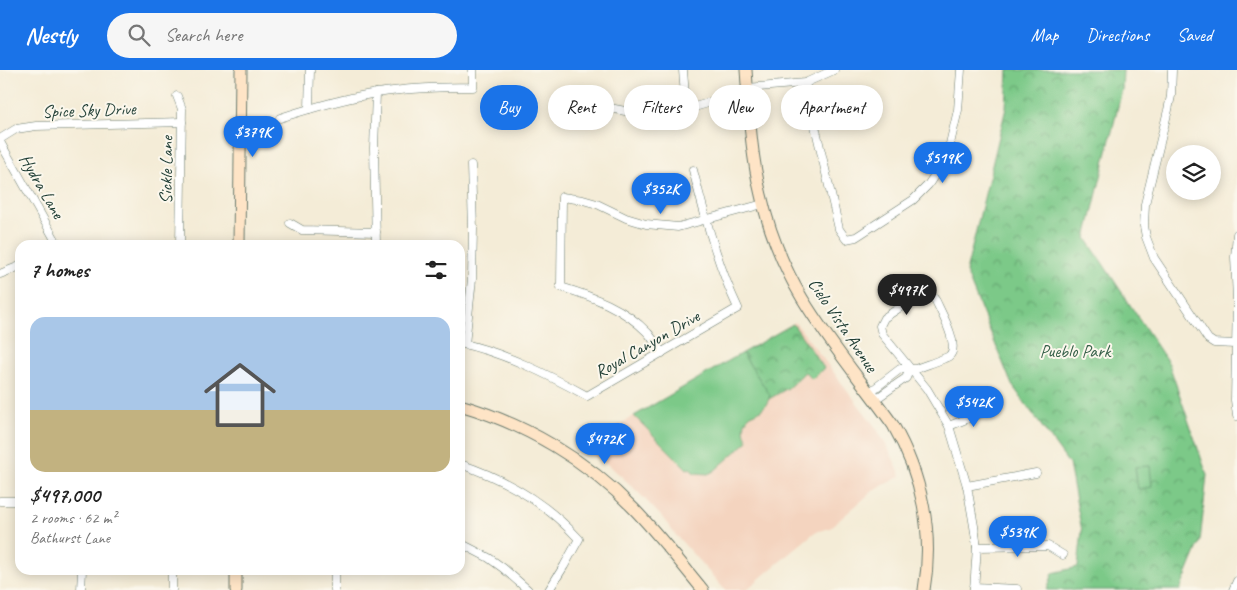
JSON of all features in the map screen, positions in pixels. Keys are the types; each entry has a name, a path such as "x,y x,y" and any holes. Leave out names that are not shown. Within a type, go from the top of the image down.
{"street":[{"path":"239,240 241,70"},
{"path":"309,109 310,70"},
{"path":"280,118 376,93 417,88 473,87 473,70"},
{"path":"683,70 684,85"},
{"name":"Cielo Vista Avenue","path":"746,70 748,85"},
{"path":"771,86 805,84 834,70"},
{"path":"805,84 839,229 846,239 856,237 913,200 928,185 940,167 949,148 958,110 961,70"},
{"path":"1172,70 1171,96 1145,204 1144,226 1146,237 1154,258 1208,339 1214,342 1235,344"},
{"path":"376,93 374,148 376,240"},
{"name":"Sickle Lane","path":"176,96 182,109 180,240"},
{"name":"Spice Sky Drive","path":"0,141 16,129 36,126 182,122"},
{"name":"Cielo Vista Avenue","path":"752,130 755,166 763,204 769,226 788,272 801,296 833,345 893,425 913,467 926,515 928,543 924,590"},
{"name":"Hydra Lane","path":"0,141 55,240"},
{"path":"465,324 472,279 474,229 470,165"},
{"path":"693,170 706,220"},
{"path":"662,352 648,334 615,308 589,295 561,287 562,197 597,204 626,218 646,224 678,227 763,204"},
{"name":"Royal Canyon Drive","path":"465,345 503,356 548,374 587,396 738,308 728,286 706,220"},
{"path":"290,223 302,230 376,232"},
{"path":"1237,234 1235,257 1237,299 1234,400 1237,416"},
{"path":"0,274 15,268"},
{"path":"910,369 906,378 880,396 872,397 874,389 900,369 910,369 916,369 949,356 954,350 953,342 936,300 925,293 920,294 884,318 880,326 882,334 910,369 927,390 949,426 967,486 977,547 974,589 1017,588"},
{"path":"887,379 893,387"},
{"path":"465,407 526,430 586,467 634,509 703,590"},
{"path":"949,426 991,409"},
{"path":"465,466 505,483 545,507 579,539 549,590"},
{"path":"967,486 1036,474"},
{"path":"0,502 15,502"},
{"path":"465,546 489,558 528,590"},
{"path":"977,547 1048,546 1063,555"},
{"path":"81,590 82,575"},
{"path":"172,575 172,590"},
{"path":"236,575 236,590"},
{"path":"335,590 336,575"},
{"path":"1233,590 1237,581"}],"shaded area":[{"path":"795,322 877,429 901,476 874,490 830,528 815,532 746,590 725,590 642,496 602,460 579,448"}],"green space":[{"name":"Pueblo Park","path":"1008,70 1123,70 1122,90 1086,238 1169,364 1207,475 1200,542 1180,590 1047,590 1053,573 1078,567 1082,531 1069,464 1012,385 966,272 1006,108"},
{"path":"793,324 824,368 812,379 805,372 788,388 769,399 769,394 742,353"},
{"path":"742,353 770,395 769,399 760,411 751,415 746,421 744,431 748,441 714,471 708,474 694,473 690,468 687,469 634,416"},
{"path":"1150,466 1152,487 1138,489 1135,467"}]}
